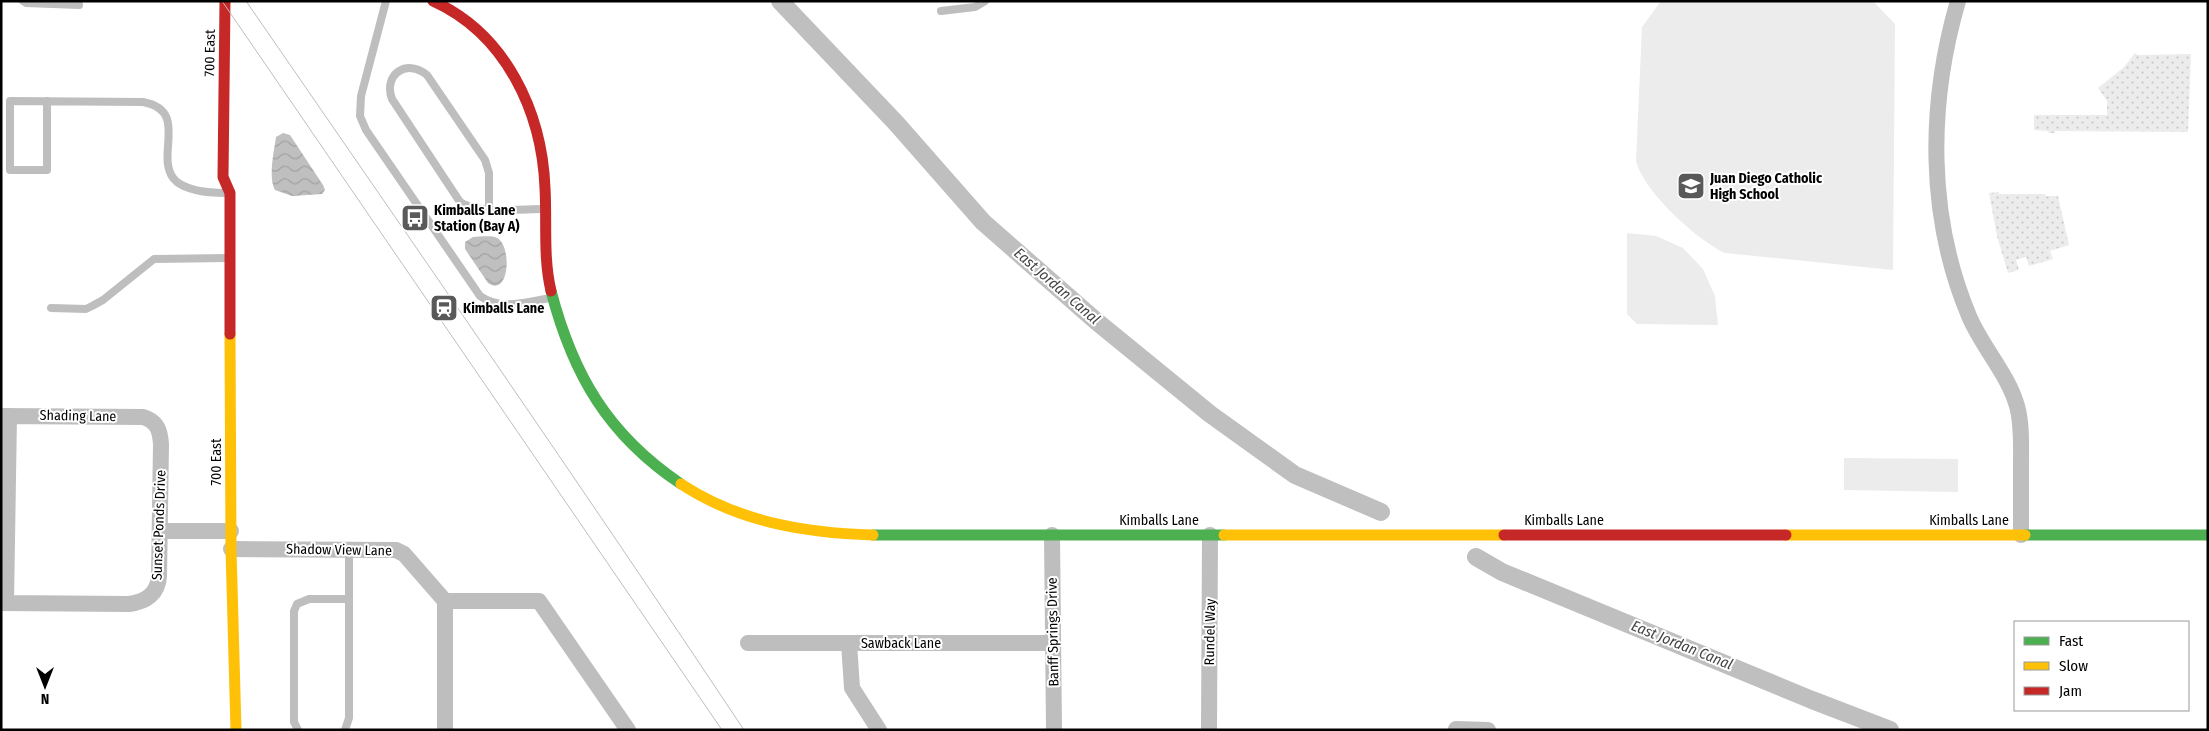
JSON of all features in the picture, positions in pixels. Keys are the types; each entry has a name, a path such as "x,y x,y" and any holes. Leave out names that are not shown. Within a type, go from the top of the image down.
{"street":[{"name":"700 East","path":"225,1 224,177 230,193 231,550 236,730"},
{"name":"Kimballs Lane","path":"425,1 438,3 493,47 509,66 522,86 540,143 543,166 546,262 552,298 568,349 585,384 602,411 630,444 652,464 675,480 706,498 734,511 777,525 824,532 876,535 2208,535"},
{"path":"1958,1 1945,53 1937,116 1935,146 1941,212 1955,278 1969,317 2017,406 2021,431 2022,535"},
{"name":"700 East","path":"230,193 236,177"},
{"path":"4,603 5,416"},
{"name":"Shading Lane","path":"5,416 142,417 154,423"},
{"name":"Sunset Ponds Drive","path":"4,603 129,604 145,600 154,593 159,582 160,438 158,427 154,423"},
{"path":"160,531 231,531"},
{"name":"Banff Springs Drive","path":"1052,535 1054,730"},
{"name":"Rundel Way","path":"1209,730 1210,535"},
{"name":"Shadow View Lane","path":"231,550 396,550 404,554 445,601"},
{"path":"444,730 445,601 539,601 628,730"},
{"name":"Sawback Lane","path":"748,643 1053,643"},
{"path":"849,643 852,688 879,730"},
{"path":"1456,729 1488,730"}],"lane":[{"path":"23,1 26,3 78,5"},
{"path":"386,1 361,96 360,116 366,130 475,292 486,300 499,305 552,298"},
{"path":"941,12 975,7 985,1"},
{"path":"489,208 487,166 477,147 427,74 415,68 408,68 396,73 389,86 392,99 460,202 471,208 545,209"},
{"path":"47,101 46,170 10,170 10,101 47,101 143,102 161,109 167,119 168,161 174,178 183,185 193,188 230,193"},
{"path":"51,308 86,309 103,300 154,259 231,258"},
{"path":"345,730 350,718 349,549"},
{"path":"298,730 294,722 294,611 297,604 309,599 349,599"}],"shaded area":[{"path":"1661,1 1873,1 1895,24 1893,270 1725,253 1700,237 1660,200 1649,187 1636,161 1642,27"},
{"path":"2135,53 2138,55 2191,54 2188,132 2055,131 2055,133 2049,133 2048,131 2034,130 2034,115 2107,115 2107,101 2098,88 2124,67"},
{"path":"1999,192 1999,194 2045,194 2046,196 2058,196 2069,245 2050,251 2053,259 2029,266 2026,257 2016,260 2019,270 2008,273 1997,236 1989,193"},
{"path":"1627,233 1656,236 1683,248 1703,269 1715,296 1718,325 1637,324 1627,314"},
{"path":"1844,458 1958,459 1958,492 1844,490"}],"water":[{"path":"283,133 290,135 323,185 325,190 322,194 292,196 275,190 272,179 273,157 276,137"},
{"path":"473,237 495,237 502,243 507,259 501,283 495,286 488,283 465,249 465,242"}],"waterway":[{"name":"East Jordan Canal","path":"780,1 896,123 983,222 1096,321 1210,414 1295,475 1381,512"},
{"name":"East Jordan Canal","path":"1476,557 1502,572 1812,700 1890,730"}],"tram line":[{"path":"222,1 722,730"},
{"path":"246,1 559,455 744,730"}],"traffic: fast":[{"path":"551,291 570,350 597,401 633,445 655,465 681,484"},
{"path":"873,535 1224,535"},
{"path":"2025,535 2208,535"}],"traffic: slow":[{"path":"230,334 231,549 236,730"},
{"path":"681,484 726,508 773,523 822,532 873,535"},
{"path":"1224,535 1504,535"},
{"path":"1786,535 2025,535"}],"traffic: jam":[{"path":"225,1 223,177 230,193 230,334"},
{"path":"433,1 459,15 481,33 500,55 515,78 527,104 536,131 542,159 545,188 546,252 551,291"},
{"path":"1504,535 1786,535"}],"place":[{"name":"Juan Diego Catholic High School","path":"1691,186"},
{"name":"Kimballs Lane Station (Bay A)","path":"415,218"},
{"name":"Kimballs Lane","path":"444,308"}]}
